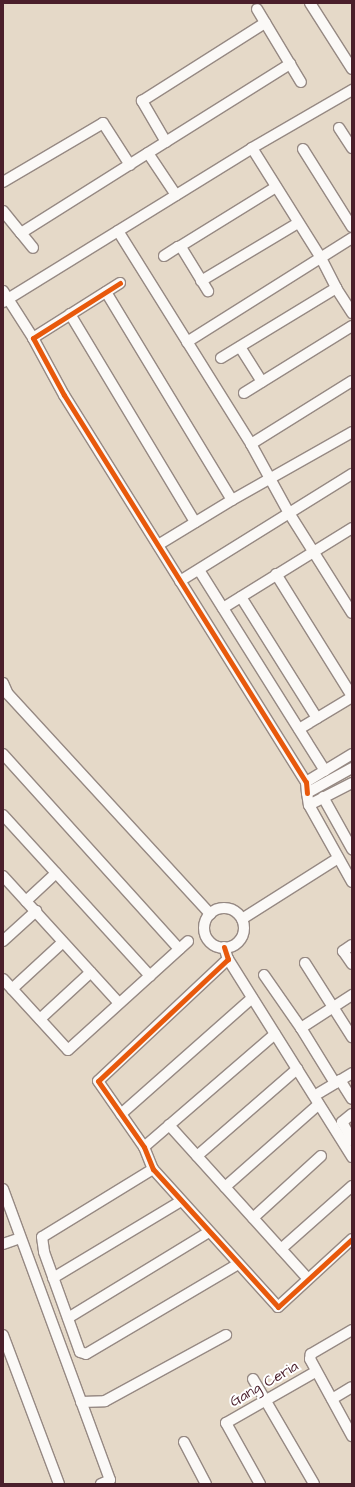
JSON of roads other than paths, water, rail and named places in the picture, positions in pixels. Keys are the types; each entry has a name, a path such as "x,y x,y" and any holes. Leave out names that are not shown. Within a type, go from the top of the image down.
{"street":[{"path":"310,3 352,69"},
{"path":"256,9 301,82"},
{"path":"166,142 142,101 265,23"},
{"path":"21,233 290,64"},
{"path":"352,90 252,148 118,231 5,297 33,338 64,395 306,782 309,805 352,882"},
{"path":"3,182 103,123 130,165"},
{"path":"339,128 352,148"},
{"path":"252,148 298,223 322,258 336,288 352,313"},
{"path":"303,149 352,227"},
{"path":"148,153 176,196"},
{"path":"164,256 276,187"},
{"path":"3,211 33,248"},
{"path":"201,281 298,223"},
{"path":"118,231 251,444 289,513 352,613"},
{"path":"187,342 352,238"},
{"path":"179,246 208,291"},
{"path":"33,338 120,283"},
{"path":"222,358 336,288"},
{"path":"106,292 232,500"},
{"path":"70,314 195,522"},
{"path":"244,393 352,326"},
{"path":"240,347 262,382"},
{"path":"251,444 352,381"},
{"path":"158,545 232,500 352,432"},
{"path":"180,581 352,474"},
{"path":"223,608 313,551 351,532"},
{"path":"199,570 325,771"},
{"path":"276,574 352,696 299,729"},
{"path":"241,597 317,718"},
{"path":"3,683 5,696 210,914"},
{"path":"3,754 180,948"},
{"path":"306,782 352,754"},
{"path":"307,792 352,768"},
{"path":"309,805 352,783"},
{"path":"323,797 352,849"},
{"path":"3,815 150,976"},
{"path":"242,919 338,858"},
{"path":"26,901 56,873"},
{"path":"4,880 36,911 119,1003"},
{"path":"225,908 235,911 242,919 244,930 239,940 230,947 224,948 213,944 206,935 205,924 210,914 214,910 225,908"},
{"path":"3,941 36,911"},
{"path":"3,979 68,1050 188,941"},
{"path":"12,989 63,942"},
{"path":"352,945 340,948 352,964"},
{"path":"224,948 228,959 352,1157"},
{"path":"228,959 98,1081 144,1147 153,1169 238,1264 278,1306 352,1239"},
{"path":"305,963 352,1037"},
{"path":"40,1019 91,972"},
{"path":"264,975 337,1082 352,1099"},
{"path":"301,1028 352,995"},
{"path":"121,1114 252,998"},
{"path":"144,1147 275,1034"},
{"path":"197,1156 297,1069"},
{"path":"319,1093 352,1073"},
{"path":"225,1187 319,1104"},
{"path":"352,1114 342,1122 352,1140"},
{"path":"169,1125 308,1279"},
{"path":"253,1218 322,1156"},
{"path":"153,1169 42,1237 44,1252 80,1352 86,1354 238,1264"},
{"path":"281,1250 352,1186"},
{"path":"3,1189 110,1480 101,1484"},
{"path":"53,1278 181,1201"},
{"path":"68,1318 209,1232"},
{"path":"3,1244 20,1238"},
{"path":"352,1330 311,1354 310,1359 315,1372 332,1399 352,1436"},
{"path":"3,1335 59,1484"},
{"path":"81,1402 105,1401 226,1335"},
{"name":"Gang Ceria","path":"260,1484 226,1425 227,1422 315,1372"},
{"path":"253,1379 314,1484"},
{"path":"332,1399 352,1387"},
{"path":"184,1442 201,1482"}]}
